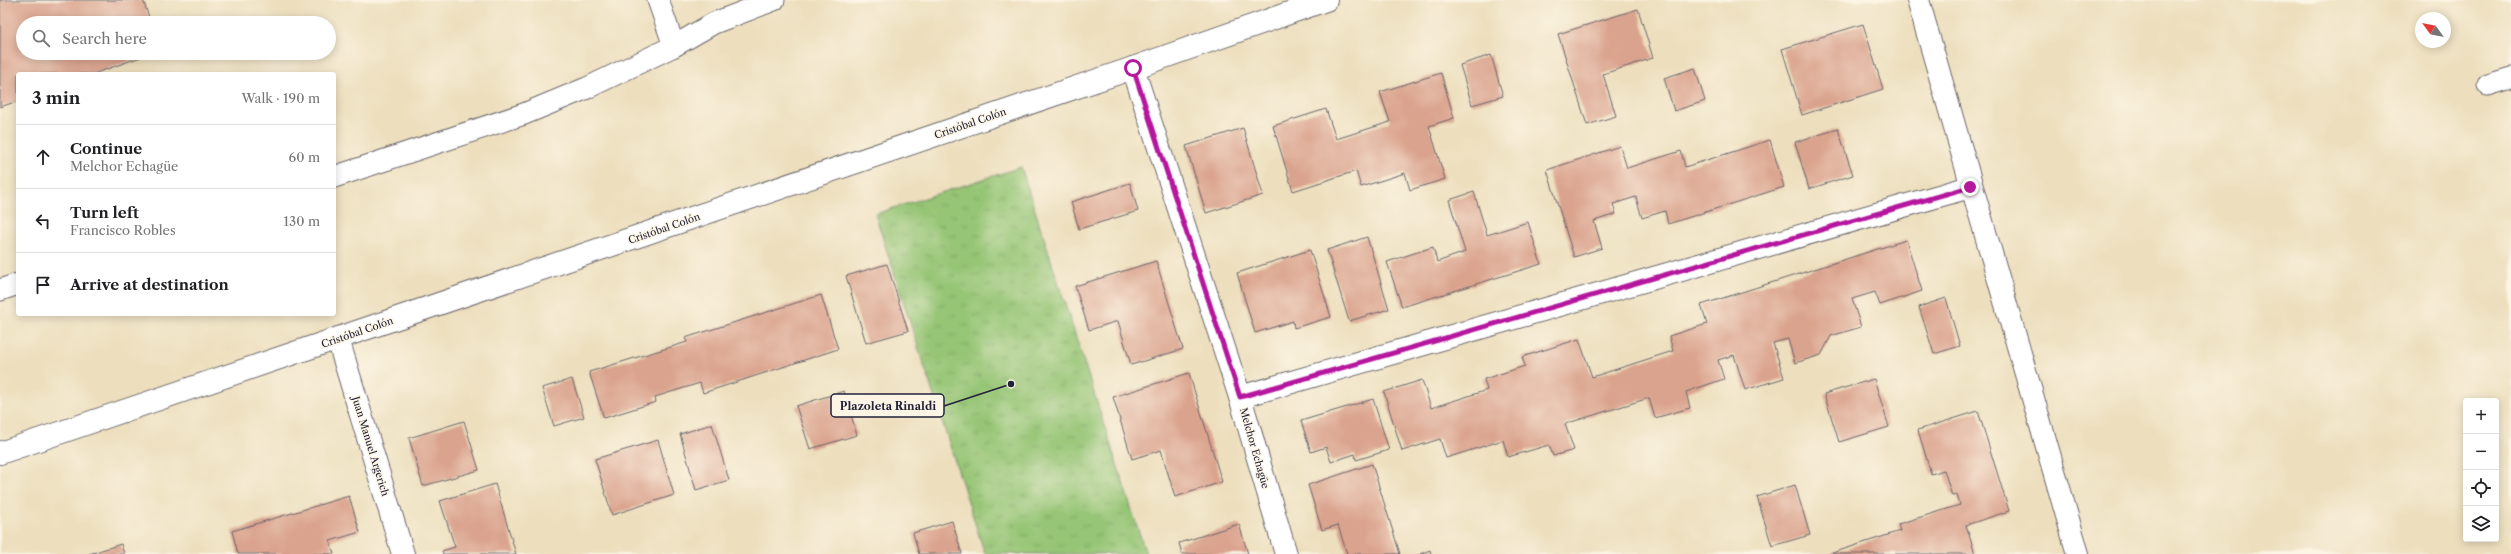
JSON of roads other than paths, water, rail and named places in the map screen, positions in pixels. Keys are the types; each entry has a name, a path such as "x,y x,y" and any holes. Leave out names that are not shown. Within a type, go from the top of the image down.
{"street":[{"name":"Cristóbal Colón","path":"0,453 1133,68 1326,0"},
{"path":"1918,0 1970,187 2078,554"},
{"name":"Melchor Echagüe","path":"1133,68 1240,397 1286,554"},
{"path":"1240,397 1970,187"},
{"name":"Juan Manuel Argerich","path":"338,339 403,554"}],"lane":[{"path":"658,0 674,46"},
{"path":"336,176 524,114 587,88 674,46 714,23 774,0"},
{"path":"2488,85 2511,78"},
{"path":"0,290 16,285"}],"place":[{"name":"Plazoleta Rinaldi","path":"1011,384"}]}
